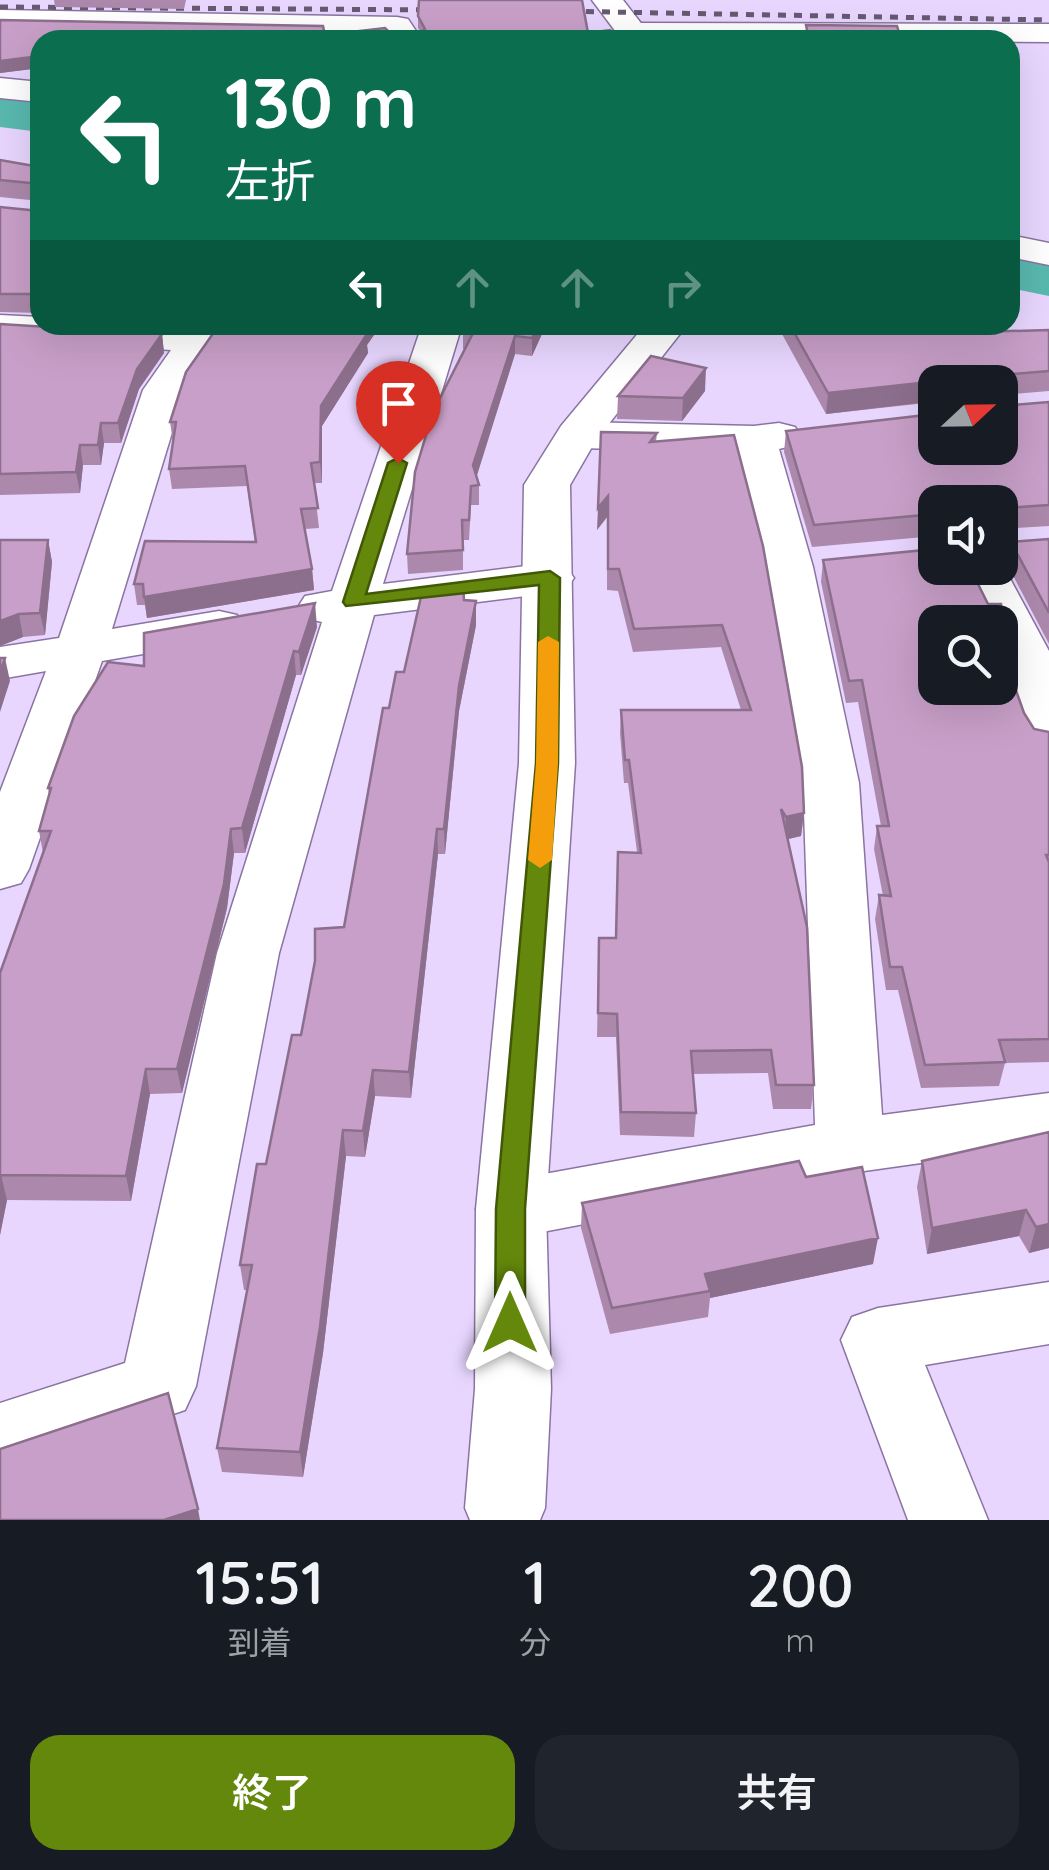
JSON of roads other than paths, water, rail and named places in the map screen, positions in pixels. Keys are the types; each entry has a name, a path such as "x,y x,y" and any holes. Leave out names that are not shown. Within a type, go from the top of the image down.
{"street":[{"path":"607,0 630,30"},
{"path":"0,20 106,30"},
{"path":"278,30 397,26 400,30"},
{"path":"1020,34 1049,34"},
{"path":"0,88 30,91"},
{"path":"1020,248 1049,254"},
{"path":"0,327 30,327"},
{"path":"0,869 80,650 164,390 200,340 163,335"},
{"path":"0,1438 158,1386 248,952 353,602 439,335"},
{"path":"505,1514 513,1389 511,1209 547,763 550,578 547,484 577,435 660,335"},
{"path":"577,435 754,439 828,430"},
{"path":"754,439 808,565 831,783 850,1146"},
{"path":"0,663 353,602 550,578"},
{"path":"1007,585 1049,736"},
{"path":"511,1209 850,1146 1049,1119"},
{"path":"948,1520 878,1340 1049,1312"}],"waterway":[{"path":"0,111 30,115"},
{"path":"1020,271 1049,277"}],"railway":[{"path":"0,7 444,10"},
{"path":"554,11 1049,20"}]}
